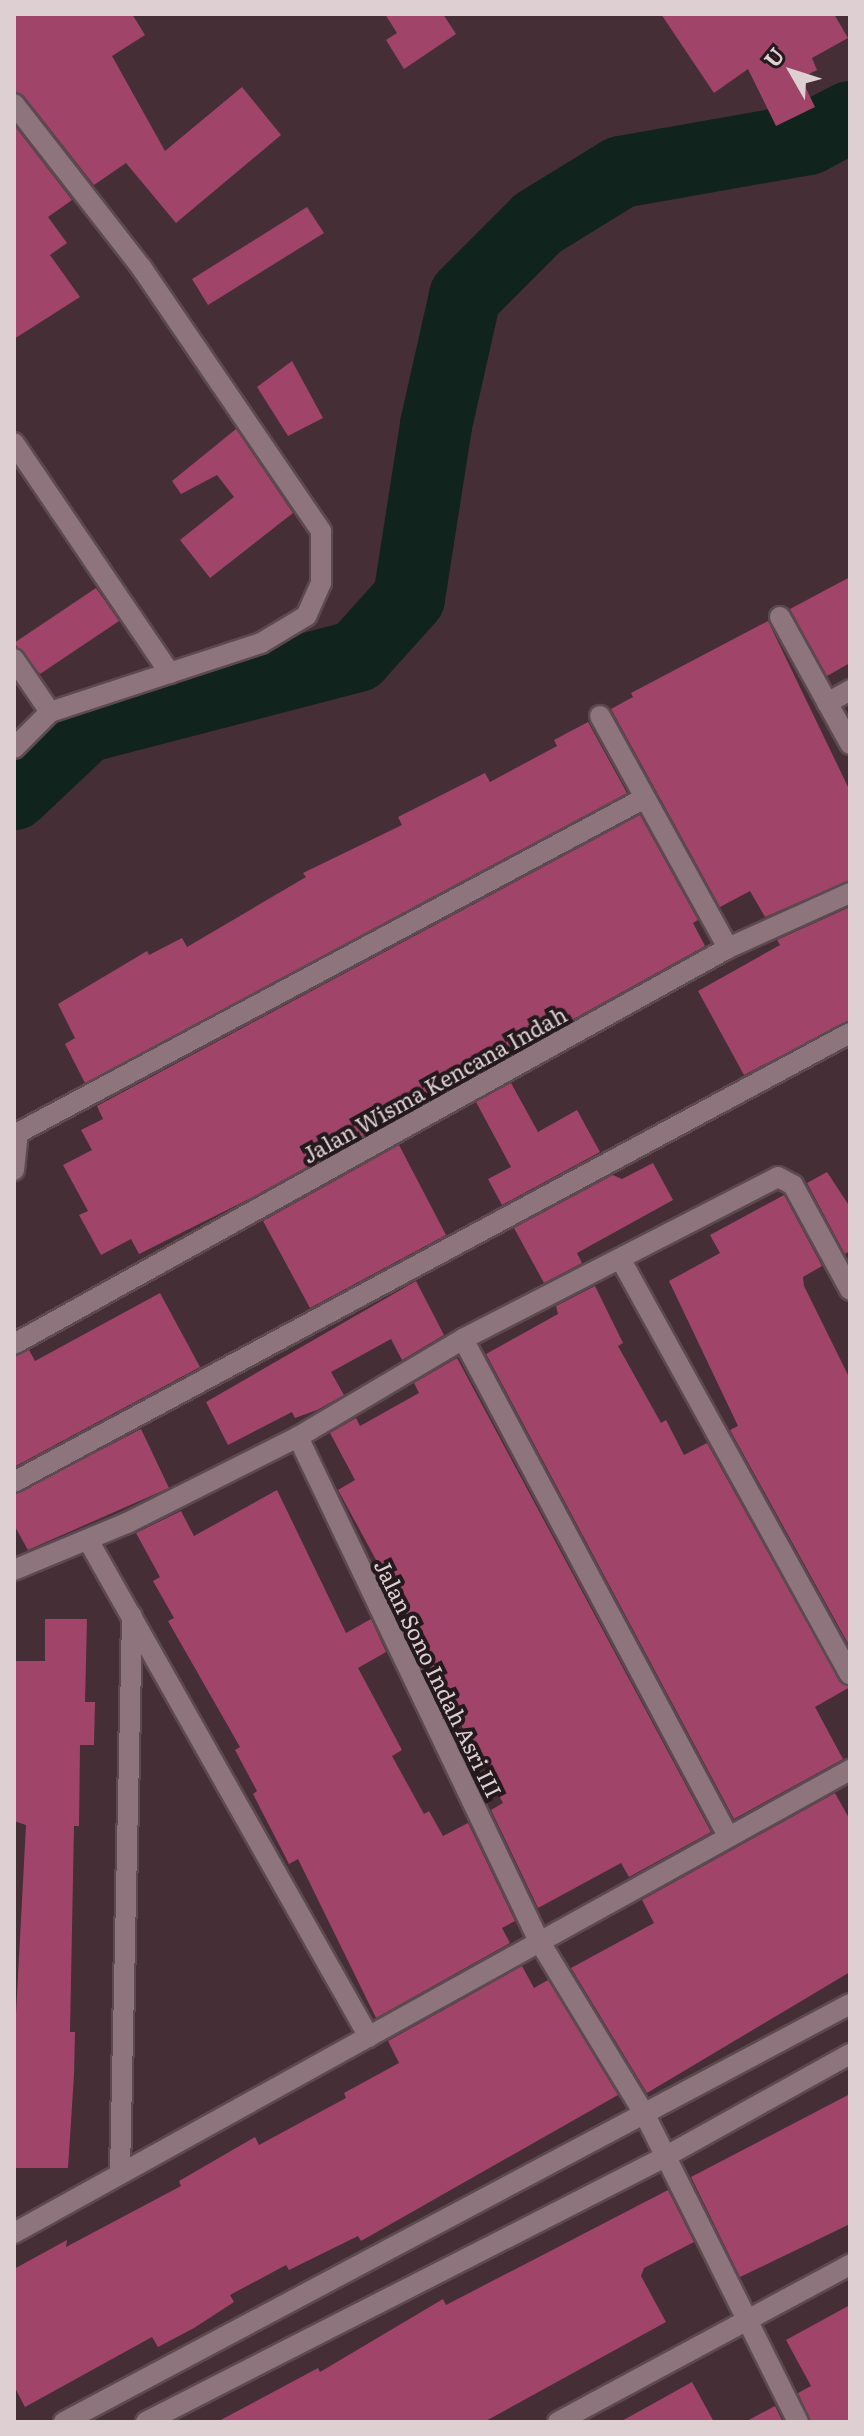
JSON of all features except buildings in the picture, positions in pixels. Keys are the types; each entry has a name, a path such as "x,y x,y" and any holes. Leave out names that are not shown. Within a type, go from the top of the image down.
{"street":[{"path":"14,104 141,267 321,531 321,583 306,616 261,643 50,712 14,748"},
{"path":"14,443 170,673"},
{"path":"780,617 850,744"},
{"path":"14,659 50,712"},
{"path":"827,703 850,690"},
{"path":"600,716 728,948"},
{"path":"14,1170 16,1134 645,798"},
{"name":"Jalan Wisma Kencana Indah","path":"14,1344 728,948 850,893"},
{"path":"14,1482 850,1033"},
{"path":"14,1570 88,1540 298,1437 463,1339 778,1177 793,1185 844,1263 850,1290"},
{"path":"621,1260 850,1674"},
{"path":"463,1339 728,1836"},
{"name":"Jalan Sono Indah Asri III","path":"298,1437 538,1939 644,2113 663,2158 798,2422"},
{"path":"88,1540 369,2037"},
{"path":"120,2172 132,1616"},
{"path":"14,2233 369,2037 538,1939 850,1770"},
{"path":"64,2422 850,2004"},
{"path":"144,2381 154,2418 663,2158 850,2054"},
{"path":"558,2422 748,2323 850,2265"}],"waterway":[{"path":"14,794 85,727 357,656 409,598 436,425 465,296 538,223 621,172 808,139 850,117"}]}
